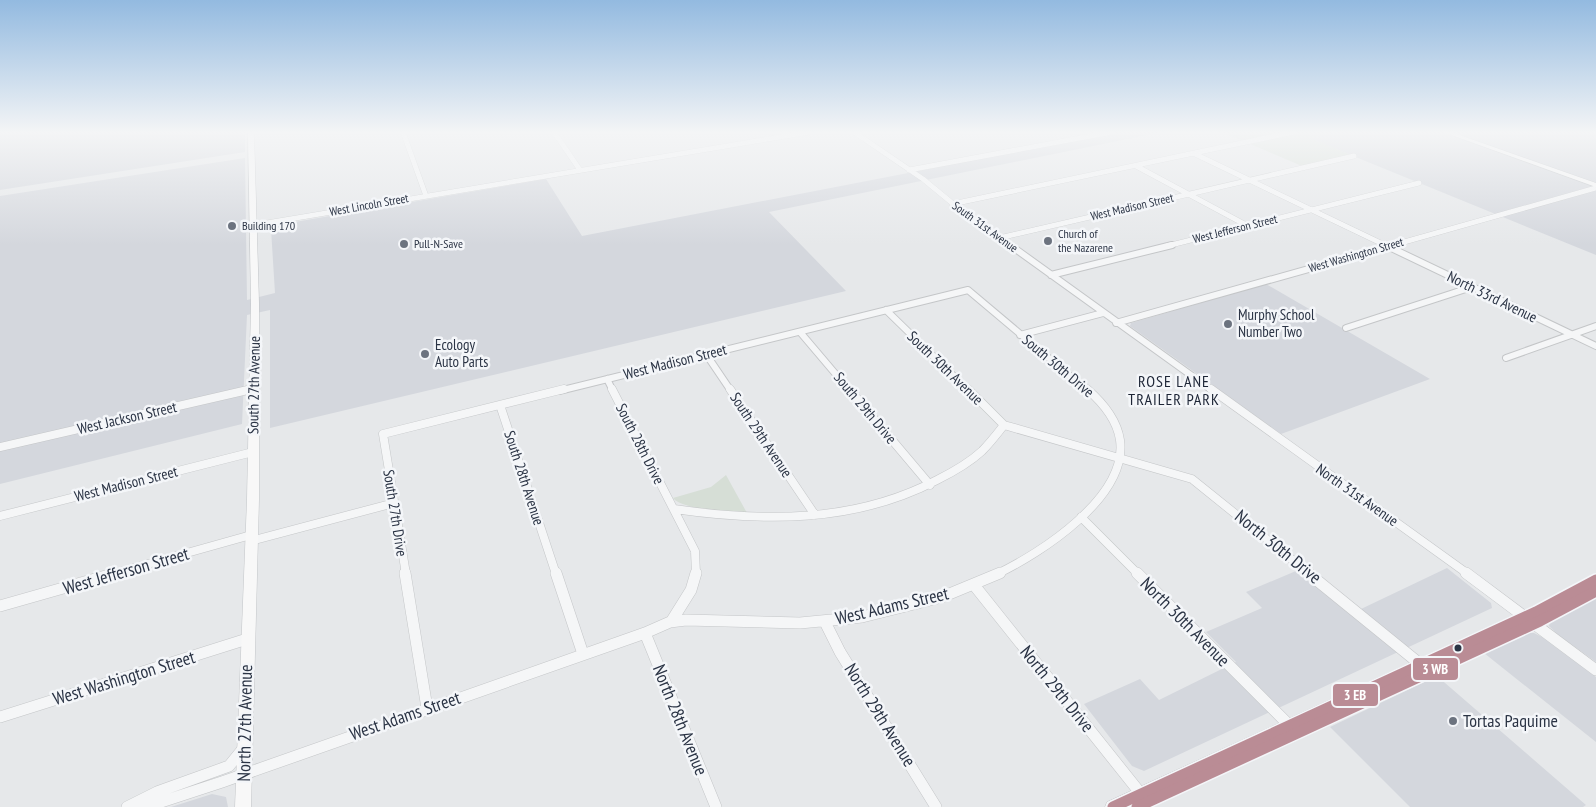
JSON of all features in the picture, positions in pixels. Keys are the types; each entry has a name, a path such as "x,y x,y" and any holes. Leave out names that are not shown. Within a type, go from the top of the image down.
{"main road":[{"name":"South 27th Avenue","path":"248,639 254,389 253,170"},
{"path":"1549,170 1596,187"},
{"path":"1114,807 1524,617 1596,580"},
{"name":"North 27th Avenue","path":"243,807 248,639"}],"street":[{"path":"417,170 426,196"},
{"name":"West Lincoln Street","path":"254,225 580,170"},
{"name":"South 31st Avenue","path":"909,170 952,204 1116,322"},
{"path":"952,204 1118,170"},
{"path":"1143,170 1248,226"},
{"name":"North 33rd Avenue","path":"1228,170 1596,346"},
{"name":"West Madison Street","path":"999,238 1294,170"},
{"name":"West Jefferson Street","path":"1051,275 1419,183"},
{"name":"West Washington Street","path":"1116,322 1596,187"},
{"path":"1346,328 1472,287"},
{"name":"West Madison Street","path":"383,434 968,290"},
{"name":"South 30th Drive","path":"968,290 1106,408 1119,434 1120,459"},
{"name":"South 30th Avenue","path":"886,310 1004,425"},
{"path":"1020,335 1103,313"},
{"name":"North 31st Avenue","path":"1116,322 1596,670"},
{"path":"1506,358 1596,326"},
{"name":"South 29th Drive","path":"800,332 930,485"},
{"name":"South 29th Avenue","path":"706,354 815,515"},
{"name":"South 28th Drive","path":"607,379 695,552 698,565 692,591 671,622"},
{"name":"West Jackson Street","path":"0,447 254,389"},
{"name":"South 28th Avenue","path":"500,405 583,654"},
{"path":"674,509 743,517 815,515 877,506 930,485 973,458 987,446 1004,425 1120,459"},
{"name":"South 27th Drive","path":"383,434 407,593 427,708"},
{"name":"West Madison Street","path":"0,516 253,452"},
{"name":"West Adams Street","path":"138,807 172,798 244,774 427,708 645,633 671,622 698,620 789,623 825,622 934,600 974,585 1035,554 1063,534 1100,498 1117,469 1120,459"},
{"name":"North 30th Drive","path":"1120,459 1182,475 1200,484 1420,664"},
{"name":"West Jefferson Street","path":"0,606 251,538 394,503"},
{"name":"North 30th Avenue","path":"1081,517 1290,726"},
{"name":"North 29th Drive","path":"974,585 1141,794"},
{"name":"North 29th Avenue","path":"825,622 840,652 936,807"},
{"name":"North 28th Avenue","path":"645,633 716,807"},
{"name":"West Washington Street","path":"0,717 248,639"},
{"path":"127,807 157,792 229,766 244,747"}],"shaded area":[{"path":"0,170 131,170 0,190"},
{"path":"170,170 245,170 247,300 275,293 271,229 277,225 546,179 582,236 925,170 977,170 769,212 846,291 270,428 270,310 247,315 242,424 0,484 0,196"},
{"path":"1387,170 1596,170 1596,255"},
{"path":"1266,284 1430,379 1281,434 1130,326 1131,323"},
{"path":"726,475 747,513 696,508 678,502 673,498 711,487"},
{"path":"1303,568 1351,607 1361,609 1447,568 1491,603 1492,608 1144,771 1132,766 1084,704 1140,679 1159,700 1236,662 1206,632 1262,608 1246,592"},
{"path":"1596,597 1596,662 1549,626 1551,620"},
{"path":"1526,633 1534,633 1542,637 1596,677 1596,742 1484,653"},
{"path":"1437,676 1586,805 1583,807 1410,807 1330,727"},
{"path":"212,794 226,797 228,807 171,807"}],"transit line":[{"path":"1113,807 1536,612 1596,580"},
{"path":"1137,807 1540,621 1596,591"}],"place":[{"name":"Building 170","path":"232,226"},
{"name":"Church of the Nazarene","path":"1048,241"},
{"name":"Pull-N-Save","path":"404,244"},
{"name":"Murphy School Number Two","path":"1228,324"},
{"name":"Ecology Auto Parts","path":"425,354"},
{"name":"Tortas Paquime","path":"1453,721"}],"district":[{"name":"ROSE LANE TRAILER PARK","path":"1174,390"}]}
